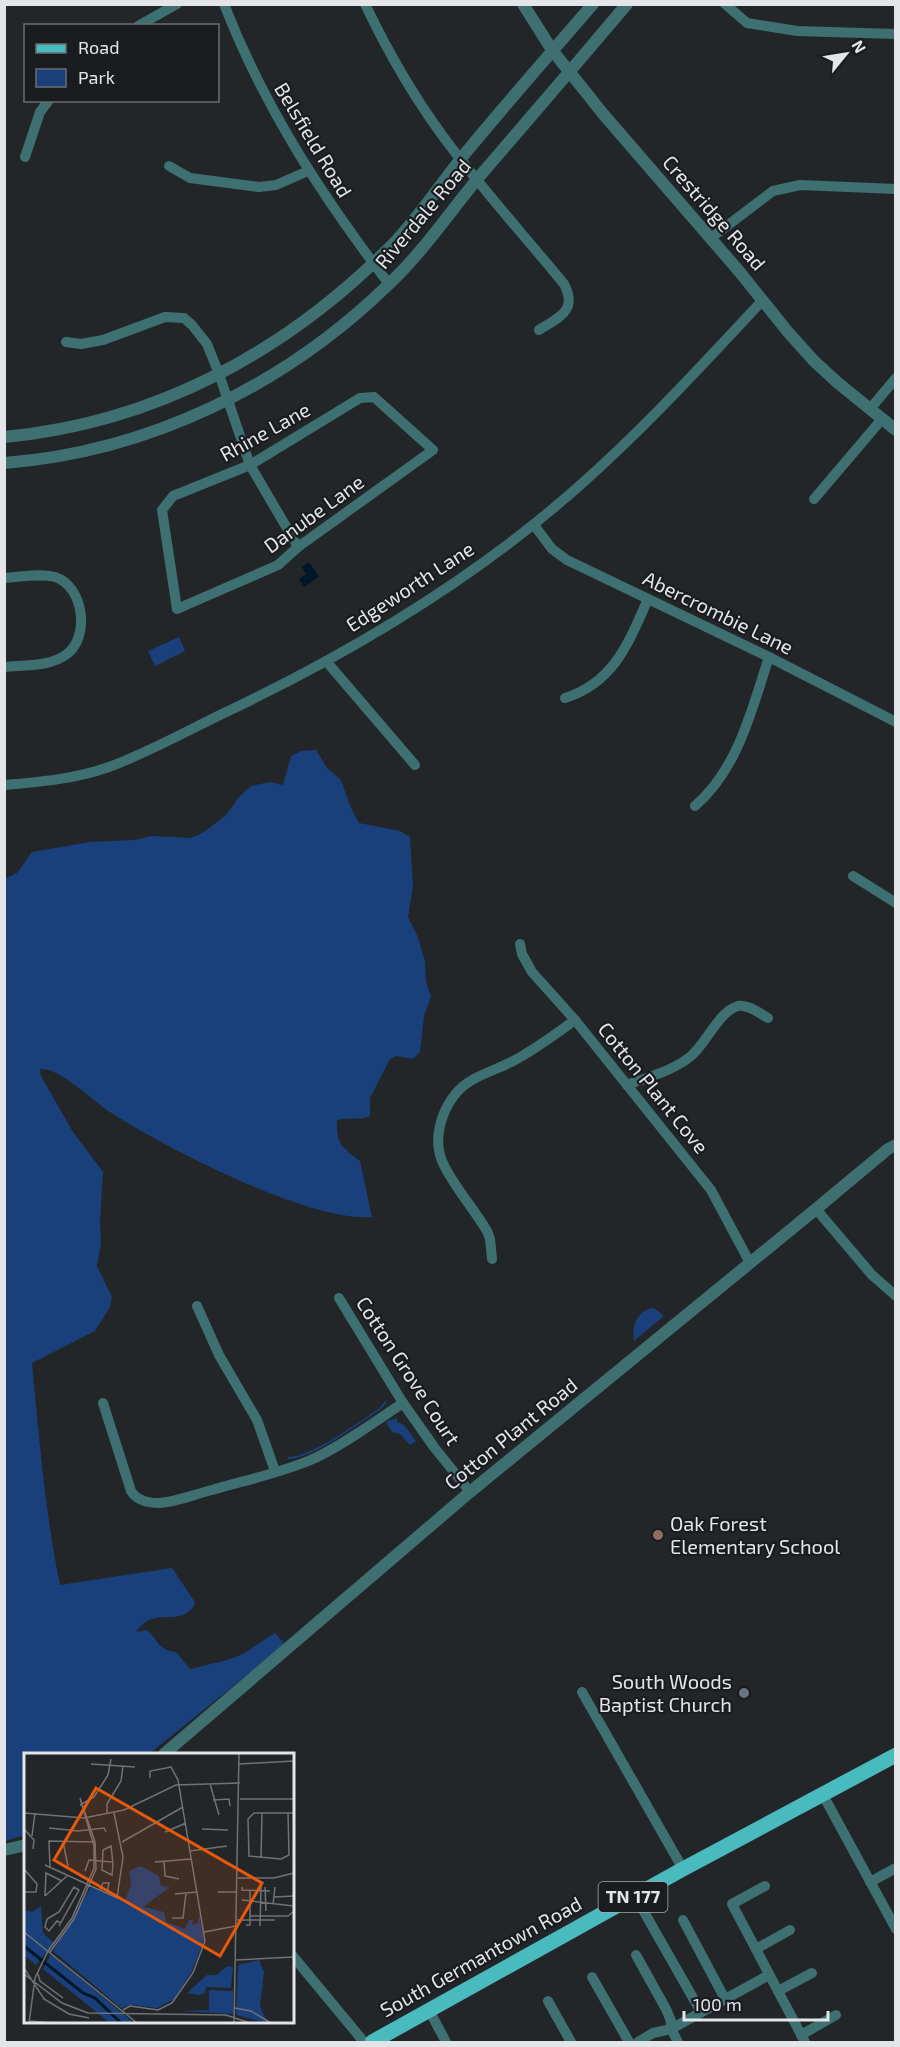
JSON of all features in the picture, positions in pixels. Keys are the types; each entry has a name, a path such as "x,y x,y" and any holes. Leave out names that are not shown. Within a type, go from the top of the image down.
{"main road":[{"name":"South Germantown Road","path":"372,2043 683,1869 896,1755"}],"street":[{"path":"142,24 177,4"},
{"name":"Belsfield Road","path":"224,4 256,78 308,171 389,284"},
{"path":"365,4 410,87 460,159 552,269 568,292 569,306 565,312 539,330"},
{"name":"Crestridge Road","path":"524,4 552,50 569,72 814,361 896,430"},
{"name":"Riverdale Road","path":"4,436 51,430 106,418 168,398 249,358 302,323 348,286 409,225 460,159 593,4"},
{"name":"Riverdale Road","path":"4,463 60,457 114,444 173,424 268,378 312,349 347,322 419,253 477,180 627,4"},
{"path":"724,4 747,23 797,31 896,34"},
{"path":"25,157 40,112 48,102"},
{"path":"168,166 190,178 259,187 276,185 308,171"},
{"path":"711,238 773,191 800,185 896,189"},
{"name":"Edgeworth Lane","path":"4,785 54,780 110,766 268,692 398,620 469,573 534,525 579,487 656,415 763,300"},
{"path":"66,342 92,343 155,320 174,316 184,318 200,333 229,398 250,465 298,547"},
{"path":"870,409 896,378"},
{"name":"Rhine Lane","path":"177,609 162,510 173,496 250,465 360,398 374,397 433,450"},
{"path":"814,499 882,419"},
{"name":"Danube Lane","path":"177,609 278,565 298,547 433,450"},
{"name":"Abercrombie Lane","path":"534,525 560,556 769,657 896,722"},
{"path":"4,578 44,576 63,581 75,594 80,625 77,643 73,650 62,658 43,664 4,667"},
{"path":"565,698 583,692 620,659 648,599"},
{"path":"695,806 714,789 740,741 769,657"},
{"path":"327,661 415,765"},
{"path":"853,876 896,903"},
{"name":"Cotton Plant Cove","path":"520,944 522,954 532,972 575,1020 711,1190 750,1263"},
{"path":"627,1084 684,1061 732,1009 747,1006 768,1018"},
{"path":"492,1259 487,1231 441,1159 438,1144 439,1127 444,1113 459,1090 470,1081 515,1060 575,1020"},
{"name":"Cotton Plant Road","path":"166,1753 470,1492 892,1147 896,1137"},
{"path":"816,1209 872,1275 896,1296"},
{"name":"Cotton Grove Court","path":"339,1298 403,1403 434,1448 470,1492"},
{"path":"197,1306 223,1363 257,1420 275,1471"},
{"path":"103,1403 128,1485 135,1497 144,1501 167,1502 305,1462 329,1451 403,1403"},
{"path":"582,1692 683,1869"},
{"path":"824,1795 896,1929"},
{"path":"4,1850 24,1845"},
{"path":"870,1882 896,1868"},
{"path":"765,1886 732,1904 803,2039 836,2015"},
{"path":"635,1896 701,2012"},
{"path":"683,1920 725,1999"},
{"path":"756,1949 790,1930"},
{"path":"636,1955 666,2009 671,2021 671,2029 678,2043"},
{"path":"294,1956 364,2043"},
{"path":"778,1991 812,1973"},
{"path":"638,2043 653,2033 671,2029 769,1975"},
{"path":"592,1977 629,2043"},
{"path":"548,2001 571,2043"},
{"path":"429,2010 446,2043"}],"green space":[{"path":"179,637 185,651 155,666 148,651"},
{"path":"316,750 327,768 341,780 359,823 400,831 410,837 413,886 408,917 417,935 425,961 426,981 431,997 424,1016 420,1052 413,1059 396,1056 390,1059 370,1098 370,1116 337,1120 341,1144 360,1161 372,1217 345,1215 313,1208 240,1181 137,1129 67,1079 48,1070 40,1069 41,1076 73,1132 103,1172 101,1244 97,1266 112,1297 110,1307 95,1331 32,1363 46,1502 60,1585 172,1568 195,1602 194,1606 180,1616 151,1619 136,1632 147,1630 162,1647 176,1652 190,1669 243,1654 275,1633 285,1644 150,1753 24,1753 24,1835 5,1841 4,876 7,878 17,873 32,852 90,842 135,840 152,836 191,838 204,832 226,815 240,796 251,786 270,782 283,785 291,756 301,751"},
{"path":"654,1308 664,1316 634,1341 633,1335 637,1319 644,1311"},
{"path":"385,1401 387,1402 381,1409 323,1447 288,1459 288,1457 323,1445 380,1408"},
{"path":"397,1418 397,1422 404,1425 416,1441 410,1445 400,1434 392,1432 386,1422"}],"shaded area":[{"path":"309,562 319,577 304,587 299,579 306,574 302,567"}],"place":[{"name":"Oak Forest Elementary School","path":"658,1535"},
{"name":"South Woods Baptist Church","path":"744,1693"}]}
